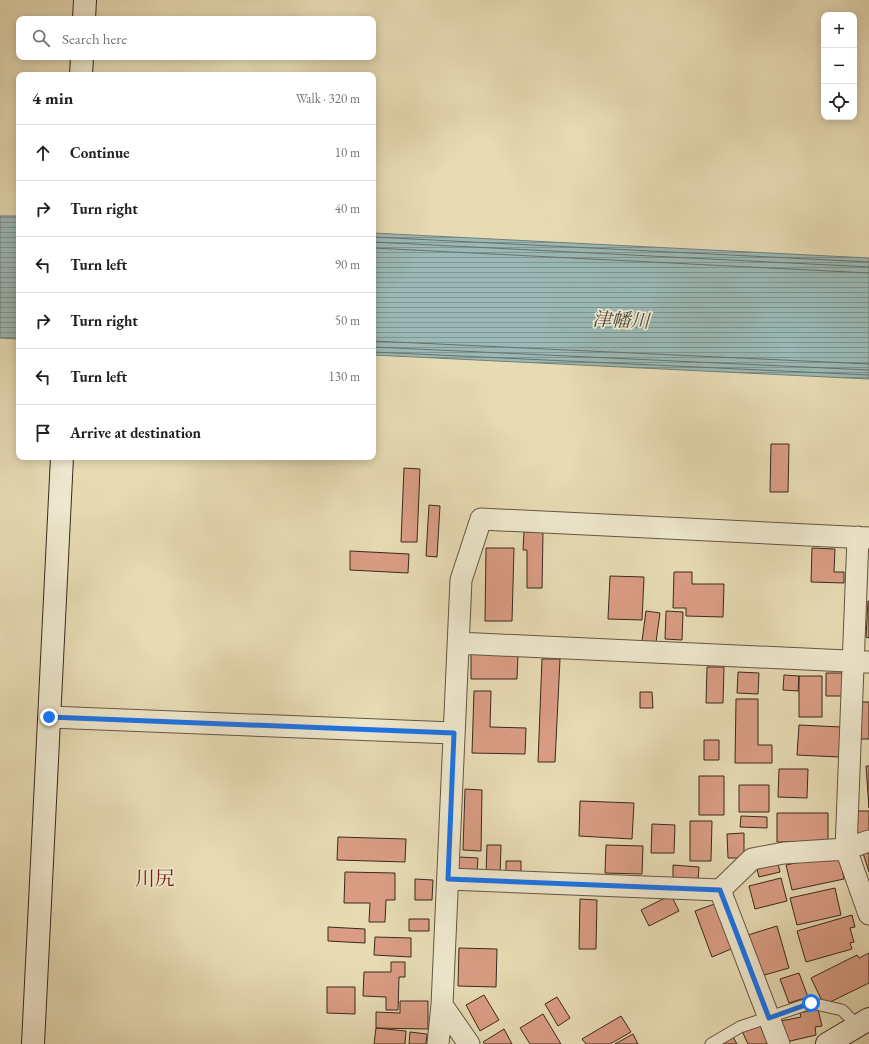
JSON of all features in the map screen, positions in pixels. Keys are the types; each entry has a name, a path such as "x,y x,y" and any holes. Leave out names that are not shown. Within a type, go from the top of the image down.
{"street":[{"path":"84,16 85,0"},
{"path":"81,72 82,60"},
{"path":"33,1044 62,460"},
{"path":"438,1044 442,1005 461,580 481,519 863,538 861,662 846,849 869,914"},
{"path":"458,643 861,662"},
{"path":"49,717 454,733"},
{"path":"448,879 720,890 752,859 784,853 846,849 869,841"},
{"path":"720,890 779,1044"},
{"path":"442,1005 469,1044"},
{"path":"827,1044 864,1022"}],"lane":[{"path":"711,1044 740,1027 811,1003 842,1010 864,1022"}],"water":[{"path":"0,216 16,216 16,339 0,338"},
{"name":"津幡川","path":"376,233 869,258 869,379 376,355"}],"building":[{"path":"771,444 789,444 788,492 770,492"},
{"path":"404,468 420,469 417,542 401,542"},
{"path":"429,505 440,506 437,557 426,556"},
{"path":"524,532 543,532 542,588 527,588 527,550 523,550"},
{"path":"486,548 514,548 512,621 485,621"},
{"path":"812,548 835,549 834,572 844,572 844,583 811,582"},
{"path":"350,551 409,554 408,573 350,570"},
{"path":"674,572 692,572 692,584 724,584 723,617 686,616 686,608 673,608"},
{"path":"610,576 644,577 642,620 608,619"},
{"path":"869,601 869,638 866,637"},
{"path":"646,611 660,613 656,642 642,641"},
{"path":"666,611 683,612 682,640 665,639"},
{"path":"471,654 518,655 517,679 471,679"},
{"path":"542,659 560,659 555,762 538,762"},
{"path":"707,667 724,667 723,703 706,703"},
{"path":"738,672 759,673 758,694 737,693"},
{"path":"826,673 845,673 845,696 826,696"},
{"path":"784,675 799,676 798,691 783,690"},
{"path":"799,676 822,676 822,717 799,717"},
{"path":"474,691 491,691 490,727 526,728 525,754 472,753"},
{"path":"640,692 652,692 653,708 640,708"},
{"path":"736,699 758,699 758,745 772,745 772,763 735,763"},
{"path":"856,702 869,702 869,739 856,739"},
{"path":"799,725 841,727 839,757 797,755"},
{"path":"704,740 719,740 719,760 704,760"},
{"path":"866,766 869,766 869,808"},
{"path":"779,769 808,769 807,798 778,797"},
{"path":"699,776 724,776 724,815 699,815"},
{"path":"739,785 769,785 769,812 739,812"},
{"path":"465,789 482,790 481,851 463,850"},
{"path":"580,801 634,803 632,839 579,836"},
{"path":"853,811 869,811 869,834 853,834"},
{"path":"777,813 828,813 828,842 777,842"},
{"path":"741,816 767,817 767,828 740,827"},
{"path":"690,821 712,821 711,861 690,861"},
{"path":"652,824 675,825 674,853 651,853"},
{"path":"744,833 744,858 728,858 727,834"},
{"path":"338,837 406,839 405,862 337,860"},
{"path":"487,845 501,845 500,876 486,876"},
{"path":"606,845 643,846 642,874 605,873"},
{"path":"869,848 869,872 862,850"},
{"path":"839,854 844,879 792,890 786,865"},
{"path":"459,857 478,858 477,872 458,871"},
{"path":"777,860 780,872 759,877 756,865"},
{"path":"506,861 521,861 521,876 506,876"},
{"path":"673,865 699,867 698,881 673,879"},
{"path":"345,872 395,873 395,900 386,900 385,922 369,922 370,903 344,903"},
{"path":"781,878 787,901 755,909 749,886"},
{"path":"415,879 433,880 432,900 415,900"},
{"path":"835,888 841,915 797,925 790,898"},
{"path":"671,895 679,911 649,926 641,910"},
{"path":"580,899 597,900 596,949 579,949"},
{"path":"720,902 736,947 712,957 695,911"},
{"path":"852,915 855,927 850,928 854,942 850,943 852,949 806,962 797,931"},
{"path":"409,919 429,919 429,931 409,931"},
{"path":"777,926 789,968 761,976 748,935"},
{"path":"328,927 365,929 365,943 328,941"},
{"path":"375,937 411,938 411,957 374,955"},
{"path":"459,948 497,949 496,987 458,986"},
{"path":"869,953 869,983 824,1005 811,978 857,955 859,958"},
{"path":"391,962 405,962 405,977 399,977 398,1010 386,1010 386,997 363,996 364,972 391,972"},
{"path":"799,973 808,997 789,1003 780,979"},
{"path":"327,987 355,987 355,1014 327,1013"},
{"path":"484,995 499,1020 480,1031 466,1005"},
{"path":"557,997 570,1018 558,1026 545,1004"},
{"path":"400,1001 428,1001 428,1029 376,1028 376,1012 400,1013"},
{"path":"818,1009 822,1026 815,1027 816,1035 786,1042 781,1021 801,1017 800,1013"},
{"path":"543,1014 561,1044 530,1044 520,1028"},
{"path":"621,1016 631,1032 610,1044 586,1044 582,1039"},
{"path":"762,1021 773,1044 748,1044 742,1031"},
{"path":"376,1028 406,1031 405,1044 374,1044"},
{"path":"504,1029 512,1044 485,1044 483,1042"},
{"path":"410,1032 427,1034 426,1044 409,1044"},
{"path":"633,1034 638,1044 615,1044"},
{"path":"733,1037 737,1044 719,1044"}],"district":[{"name":"川尻","path":"155,878"}],"route":[{"path":"49,717 454,733 448,879 720,890 769,1018 811,1003"}]}
